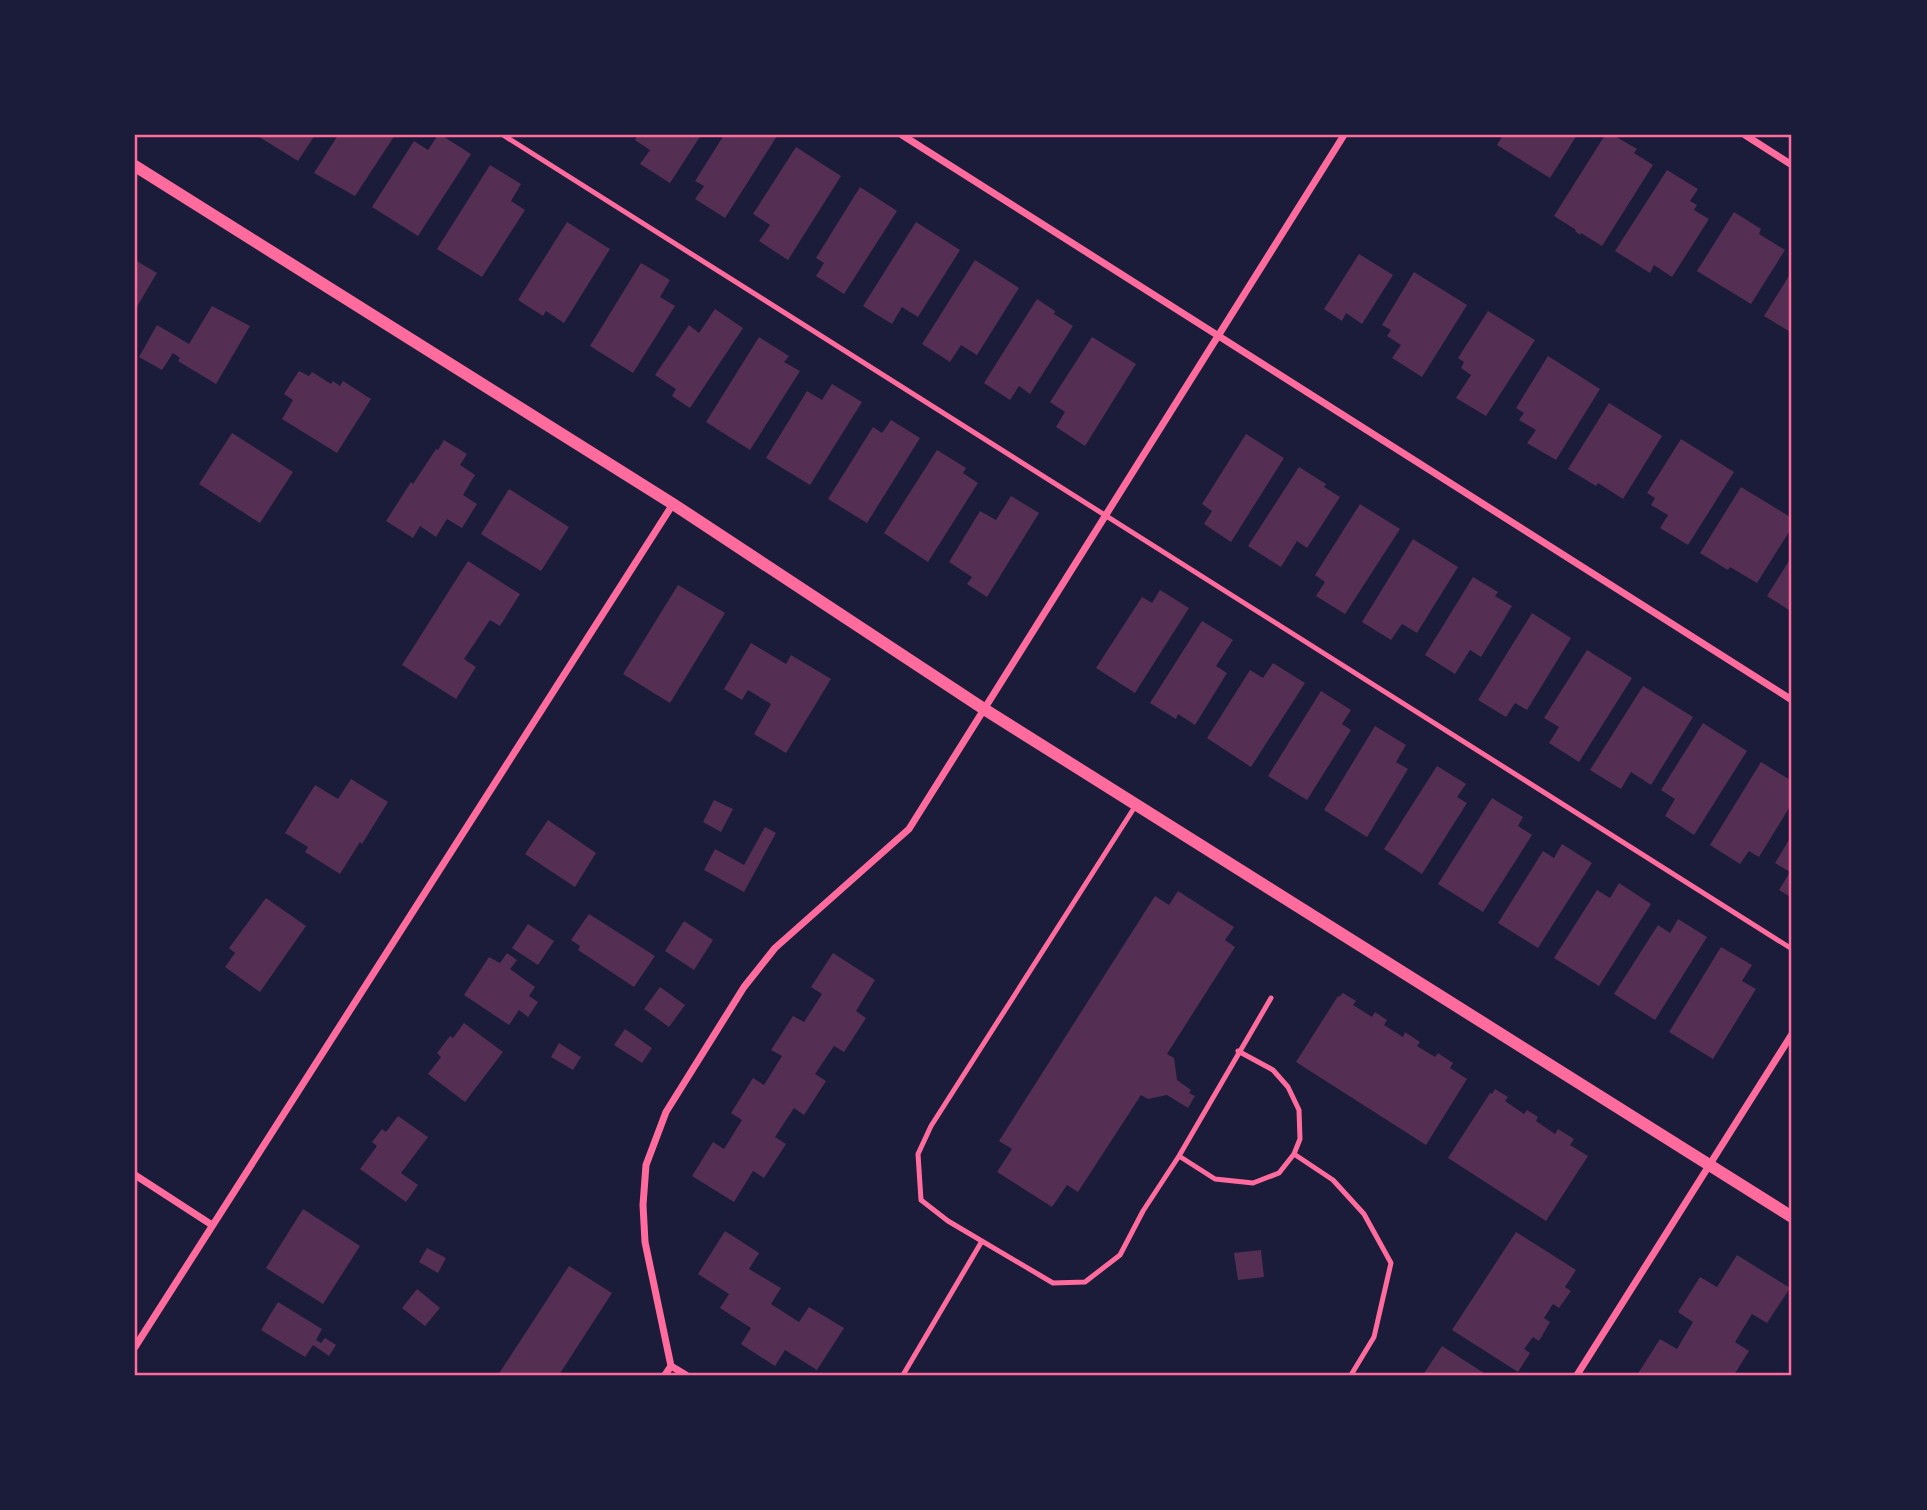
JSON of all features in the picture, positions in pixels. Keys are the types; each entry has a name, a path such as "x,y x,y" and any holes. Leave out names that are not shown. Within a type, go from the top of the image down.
{"street":[{"path":"902,135 1792,700"},
{"path":"665,1375 671,1366 645,1242 643,1205 646,1165 666,1112 744,987 775,948 909,829 1344,135"},
{"path":"1745,135 1792,165"},
{"path":"135,166 673,504 984,709 1792,1217"},
{"path":"135,1347 673,504"},
{"path":"1577,1375 1792,1034"},
{"path":"135,1175 212,1225"},
{"path":"671,1366 686,1375"}],"lane":[{"path":"503,135 1792,949"},
{"path":"1136,805 931,1126 918,1154 921,1200 948,1221 1054,1283 1085,1282 1120,1255 1143,1211 1179,1156 1271,998"},
{"path":"1179,1156 1214,1179 1253,1183 1279,1173 1294,1154 1300,1139 1299,1110 1288,1087 1273,1070 1238,1051"},
{"path":"1294,1154 1333,1180 1364,1214 1391,1263 1374,1337 1351,1375"},
{"path":"903,1375 982,1241"}],"building":[{"path":"256,135 315,135 298,161"},
{"path":"338,135 395,135 355,196 314,173"},
{"path":"438,135 471,154 418,236 372,207 414,141 428,150"},
{"path":"638,135 701,135 670,183 640,164 650,150 635,140"},
{"path":"724,135 777,136 725,218 695,199 704,186 695,181"},
{"path":"1503,135 1577,135 1550,178 1497,145"},
{"path":"1605,135 1613,135 1637,149 1634,153 1653,165 1602,246 1581,233 1580,235 1554,216"},
{"path":"796,147 841,176 788,260 759,241 770,225 753,214"},
{"path":"490,165 521,184 511,201 525,210 482,277 437,249"},
{"path":"1667,170 1698,189 1690,201 1697,205 1694,210 1709,219 1672,277 1654,265 1650,273 1615,251"},
{"path":"860,187 897,211 844,294 816,276 824,263 816,258"},
{"path":"1734,212 1761,229 1759,234 1785,250 1751,304 1697,271"},
{"path":"567,222 610,249 564,323 546,311 543,316 518,300"},
{"path":"916,222 960,250 918,317 902,307 892,324 863,306"},
{"path":"1359,254 1393,275 1362,324 1346,313 1342,321 1324,309"},
{"path":"135,260 157,273 135,310"},
{"path":"975,260 1019,288 977,355 961,345 950,362 922,344"},
{"path":"641,263 670,280 660,297 675,306 633,373 590,346"},
{"path":"1792,271 1792,333 1764,316"},
{"path":"1414,272 1467,305 1422,377 1392,358 1401,345 1387,336 1391,330 1382,325"},
{"path":"1037,299 1073,326 1030,394 1019,386 1010,400 984,383"},
{"path":"212,306 250,326 216,384 178,361 180,358 173,353 162,370 139,357 157,325 189,344"},
{"path":"715,309 743,328 690,408 672,396 676,389 655,375 689,325 699,333"},
{"path":"1488,311 1535,340 1486,416 1456,398 1471,375 1461,368 1464,362 1458,358"},
{"path":"759,337 789,356 784,362 800,371 750,450 706,422"},
{"path":"1092,337 1136,364 1085,446 1056,427 1065,412 1050,402"},
{"path":"1548,356 1600,389 1556,460 1527,443 1536,430 1519,420 1524,413 1516,408"},
{"path":"299,371 309,376 312,372 331,384 333,381 340,386 343,381 371,399 337,453 282,419 293,400 284,394"},
{"path":"832,384 862,402 810,485 766,458 807,391 822,400"},
{"path":"1609,403 1662,436 1623,499 1568,469"},
{"path":"891,420 920,438 867,523 828,499 873,427 882,433"},
{"path":"232,433 293,472 260,523 199,484"},
{"path":"1246,434 1284,458 1231,542 1204,524 1212,511 1202,504"},
{"path":"1681,439 1734,472 1688,545 1660,528 1668,515 1651,505 1655,498 1647,493"},
{"path":"444,440 467,454 460,465 475,475 463,495 477,504 462,528 447,519 436,537 420,526 413,538 386,521 411,482 413,484"},
{"path":"937,450 966,468 963,473 978,483 928,562 884,533"},
{"path":"1299,467 1326,484 1324,487 1340,497 1307,548 1297,541 1281,567 1248,546"},
{"path":"1741,487 1792,518 1792,527 1757,583 1700,553"},
{"path":"509,489 569,527 541,571 481,534"},
{"path":"1011,496 1039,513 987,597 967,584 972,577 949,562 980,511 996,520"},
{"path":"1360,504 1400,529 1345,614 1316,596 1325,582 1315,575"},
{"path":"1413,539 1458,567 1417,633 1402,624 1391,640 1362,622"},
{"path":"1792,556 1792,612 1767,596"},
{"path":"468,561 520,594 500,626 490,620 464,659 476,667 456,699 402,665"},
{"path":"1473,577 1498,592 1495,596 1512,606 1481,657 1470,650 1455,674 1425,655"},
{"path":"678,585 725,613 670,703 623,674"},
{"path":"1160,590 1189,608 1135,693 1096,668 1142,597 1152,603"},
{"path":"1532,613 1571,638 1527,710 1515,703 1506,717 1478,700"},
{"path":"1202,621 1233,640 1216,666 1227,673 1195,725 1178,714 1176,719 1150,703"},
{"path":"751,643 786,664 791,655 831,679 786,753 754,734 771,704 748,690 742,700 724,689"},
{"path":"1587,650 1632,678 1579,762 1549,743 1559,727 1544,718"},
{"path":"1273,663 1305,683 1251,767 1207,738 1250,670 1263,678"},
{"path":"1643,686 1693,717 1651,785 1631,772 1621,789 1590,770"},
{"path":"1321,691 1351,710 1342,724 1351,730 1307,800 1268,776"},
{"path":"1703,723 1747,751 1694,835 1665,816 1675,799 1661,790"},
{"path":"1375,726 1406,745 1396,762 1408,769 1367,837 1324,810"},
{"path":"1761,762 1792,781 1792,803 1759,857 1749,851 1740,864 1710,845"},
{"path":"1437,766 1466,784 1457,797 1467,803 1422,874 1384,849"},
{"path":"351,779 388,802 340,874 305,852 308,847 285,833 315,785 338,799"},
{"path":"1492,798 1523,817 1518,826 1532,835 1483,912 1438,884"},
{"path":"714,800 733,809 721,832 703,822"},
{"path":"548,820 596,853 575,887 525,854"},
{"path":"765,827 776,833 744,892 704,870 715,849 744,865"},
{"path":"1792,835 1792,898 1779,890 1790,872 1775,863"},
{"path":"1562,844 1592,863 1538,948 1498,923 1543,851 1554,858"},
{"path":"1619,883 1651,904 1599,986 1554,958 1597,890 1610,898"},
{"path":"1178,891 1234,927 1225,940 1235,947 1167,1054 1174,1058 1177,1080 1195,1096 1188,1108 1167,1095 1148,1099 1141,1095 1078,1192 1067,1185 1052,1207 997,1172 1012,1149 999,1141 1155,896 1169,905"},
{"path":"266,898 306,926 260,992 225,967 235,953 229,948"},
{"path":"589,914 655,956 634,987 578,950 580,946 571,940"},
{"path":"1678,919 1707,937 1655,1020 1614,994 1658,925 1670,933"},
{"path":"684,921 713,940 694,970 665,951"},
{"path":"528,924 554,941 538,965 512,948"},
{"path":"1721,947 1752,965 1742,981 1756,989 1713,1059 1669,1032"},
{"path":"507,953 517,960 510,969 535,987 529,996 538,1002 528,1017 519,1010 509,1025 464,995 489,957 500,963"},
{"path":"833,953 875,980 856,1011 866,1018 844,1052 834,1046 815,1074 826,1081 804,1115 794,1108 775,1137 786,1144 764,1178 753,1171 734,1202 692,1176 713,1142 724,1149 742,1120 731,1113 753,1078 764,1085 782,1056 771,1050 793,1016 804,1022 822,994 811,987"},
{"path":"660,987 685,1005 669,1027 644,1009"},
{"path":"1343,993 1356,1001 1353,1005 1372,1017 1375,1012 1387,1020 1384,1025 1403,1037 1405,1032 1420,1042 1417,1046 1435,1057 1438,1053 1453,1063 1450,1068 1467,1079 1426,1145 1296,1062 1338,996"},
{"path":"464,1023 503,1052 465,1102 428,1074 441,1057 437,1053"},
{"path":"625,1029 652,1048 642,1063 614,1045"},
{"path":"559,1043 581,1057 573,1070 551,1057"},
{"path":"1495,1089 1508,1097 1505,1101 1524,1114 1527,1110 1538,1117 1536,1121 1555,1134 1558,1129 1574,1139 1570,1145 1588,1156 1546,1221 1448,1158"},
{"path":"398,1116 428,1137 401,1173 418,1185 406,1202 360,1169 377,1146 372,1142 382,1129 386,1132"},
{"path":"303,1209 360,1246 323,1304 266,1268"},
{"path":"725,1231 759,1253 749,1269 781,1288 771,1304 799,1322 809,1307 844,1328 817,1370 785,1350 775,1366 741,1344 751,1328 720,1308 729,1294 698,1274"},
{"path":"1516,1232 1576,1270 1565,1287 1571,1291 1559,1308 1553,1304 1544,1318 1550,1322 1539,1341 1533,1337 1524,1349 1530,1353 1518,1372 1452,1330"},
{"path":"427,1248 446,1258 438,1273 419,1262"},
{"path":"1261,1250 1264,1277 1238,1280 1234,1253"},
{"path":"1737,1255 1790,1288 1767,1323 1752,1314 1735,1342 1749,1351 1734,1375 1637,1375 1660,1339 1677,1349 1693,1322 1678,1312 1700,1277 1717,1287"},
{"path":"569,1266 612,1293 559,1375 498,1375"},
{"path":"417,1289 440,1308 425,1326 402,1308"},
{"path":"278,1302 322,1329 316,1340 321,1343 325,1338 336,1345 329,1356 313,1345 305,1357 261,1330"},
{"path":"1442,1346 1487,1375 1423,1375"}]}
